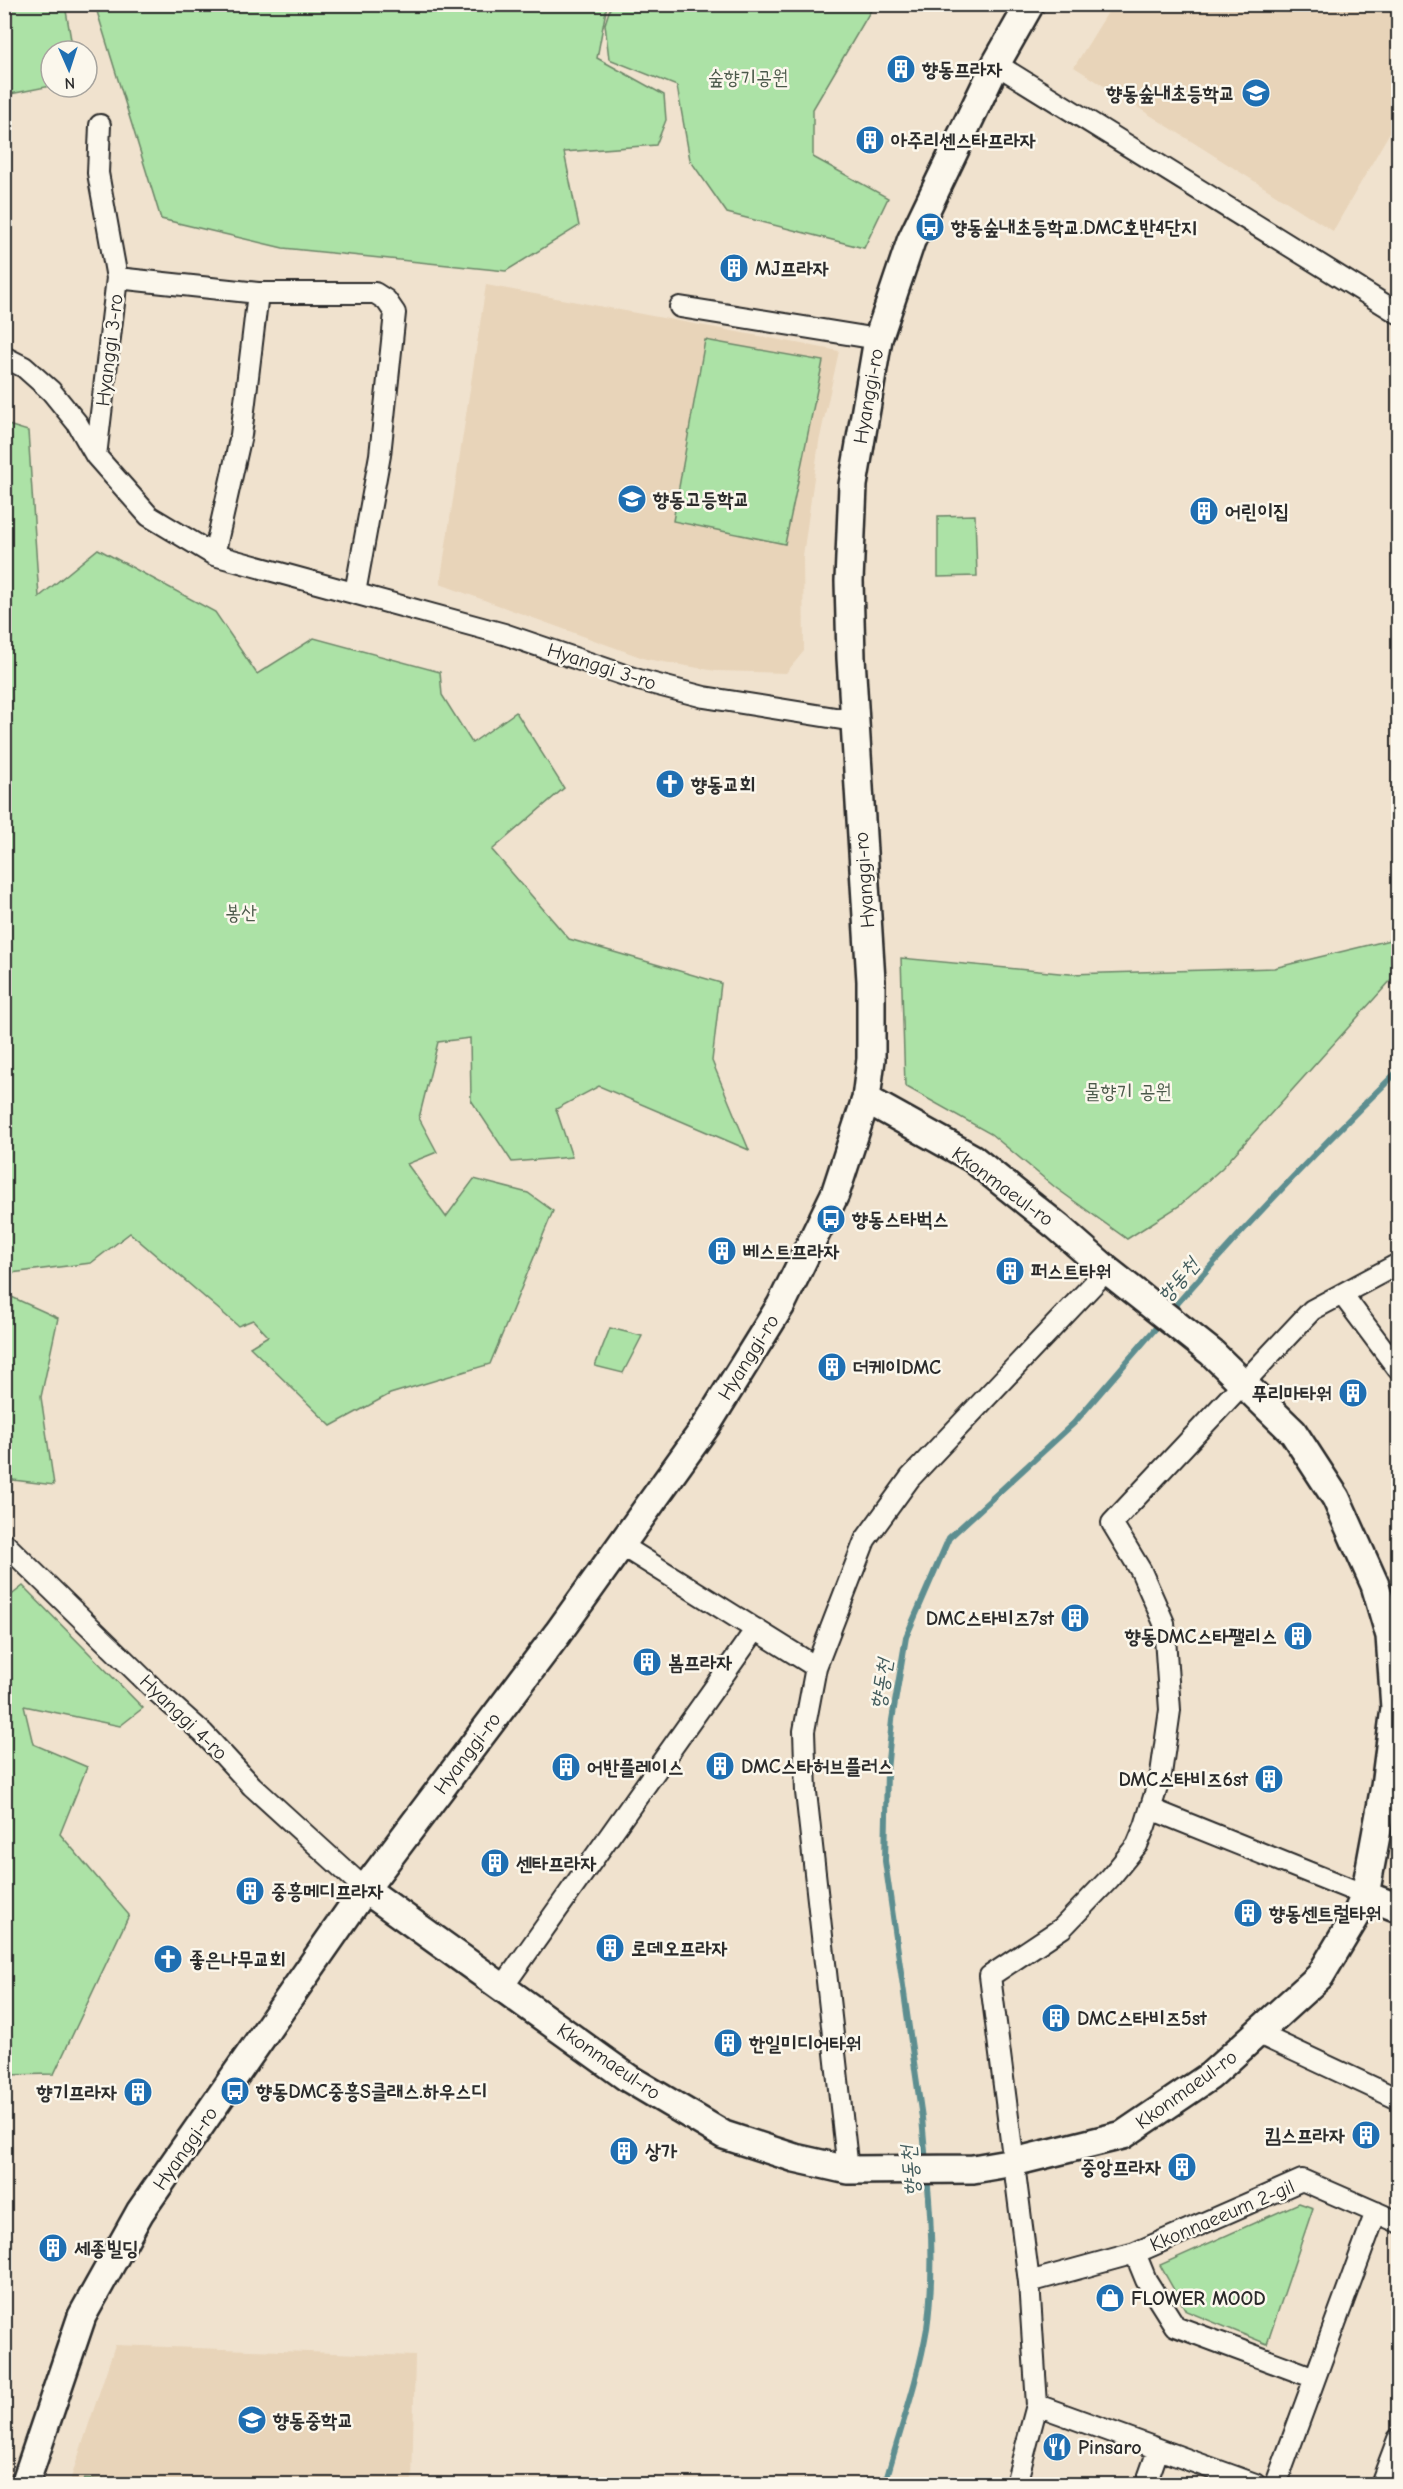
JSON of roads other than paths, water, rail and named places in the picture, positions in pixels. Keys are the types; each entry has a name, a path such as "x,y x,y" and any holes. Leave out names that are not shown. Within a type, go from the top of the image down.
{"main road":[{"name":"Hyanggi-ro","path":"25,2484 82,2316 140,2212 365,1889 558,1633 706,1426 781,1305 835,1194 866,1099 871,1059 871,981 854,720 849,581 853,486 878,339 911,241 996,64 1030,4"},
{"name":"Kkonmaeul-ro","path":"365,1889 628,2078 724,2135 795,2158 848,2169 973,2169 1014,2162 1124,2135 1210,2076 1259,2034 1320,1976 1356,1916 1365,1895 1397,1709 1390,1636 1376,1585 1336,1497 1293,1432 1212,1353 972,1158 866,1099"},
{"path":"1365,1895 1398,1908"}],"street":[{"path":"996,64 1398,313"},
{"path":"100,125 98,173 117,278"},
{"name":"Hyanggi 3-ro","path":"96,456 117,278 258,293 375,293 386,300 395,313 380,455 355,593"},
{"path":"214,555 241,435 258,293"},
{"path":"680,307 878,339"},
{"name":"Hyanggi 3-ro","path":"4,357 24,367 51,392 77,423 96,456 149,516 214,555 504,634 639,680 704,697 854,720"},
{"path":"1016,2484 1037,2405 1029,2282 990,1976 1062,1928 1110,1878 1137,1845 1161,1774 1170,1710 1164,1623 1141,1571 1112,1523 1312,1310 1398,1264"},
{"path":"848,2169 806,1791 804,1731 816,1667 866,1540 910,1478 1107,1270"},
{"path":"1342,1294 1398,1369"},
{"name":"Hyanggi 4-ro","path":"4,1544 203,1734 252,1786 365,1889"},
{"path":"621,1545 816,1667"},
{"path":"502,1988 756,1629"},
{"path":"1151,1809 1365,1895"},
{"path":"1259,2034 1398,2099"},
{"name":"Kkonnaeeum 2-gil","path":"1029,2282 1135,2253 1302,2180 1398,2222"},
{"path":"1276,2484 1376,2212"},
{"name":"Kkonnaeeum 2-gil","path":"1135,2253 1146,2280 1175,2326 1315,2378"},
{"path":"1037,2405 1255,2484"},
{"path":"1381,2484 1398,2439"},
{"path":"1146,2484 1158,2450"}],"waterway":[{"name":"향동천","path":"1169,1313 1281,1189 1398,1071"},
{"name":"향동천","path":"926,2163 922,2118 885,1861 887,1771 892,1720 906,1637 949,1538 1074,1423 1161,1322"},
{"name":"향동천","path":"885,2484 913,2387 927,2328 932,2252 927,2176"}],"place":[{"name":"향동프라자","path":"901,69"},
{"name":"향동숲내초등학교","path":"1256,93"},
{"name":"아주리센스타프라자","path":"870,140"},
{"name":"향동숲내초등학교.DMC호반4단지","path":"930,227"},
{"name":"MJ프라자","path":"734,268"},
{"name":"향동고등학교","path":"632,499"},
{"name":"어린이집","path":"1204,511"},
{"name":"향동교회","path":"670,784"},
{"name":"향동스타벅스","path":"831,1219"},
{"name":"베스트프라자","path":"722,1251"},
{"name":"퍼스트타워","path":"1010,1271"},
{"name":"더케이DMC","path":"832,1367"},
{"name":"푸리마타워","path":"1353,1393"},
{"name":"DMC스타비즈7st","path":"1075,1618"},
{"name":"향동DMC스타팰리스","path":"1298,1636"},
{"name":"봄프라자","path":"647,1662"},
{"name":"DMC스타허브플러스","path":"720,1766"},
{"name":"어반플레이스","path":"566,1767"},
{"name":"DMC스타비즈6st","path":"1269,1779"},
{"name":"센타프라자","path":"495,1863"},
{"name":"중흥메디프라자","path":"250,1891"},
{"name":"향동센트럴타워","path":"1248,1913"},
{"name":"로데오프라자","path":"610,1948"},
{"name":"좋은나무교회","path":"168,1959"},
{"name":"DMC스타비즈5st","path":"1056,2018"},
{"name":"한일미디어타워","path":"728,2043"},
{"name":"향동DMC중흥S클래스.하우스디","path":"235,2091"},
{"name":"향기프라자","path":"138,2092"},
{"name":"킴스프라자","path":"1366,2135"},
{"name":"상가","path":"624,2151"},
{"name":"중앙프라자","path":"1182,2167"},
{"name":"세종빌딩","path":"53,2248"},
{"name":"FLOWER MOOD","path":"1110,2298"},
{"name":"향동중학교","path":"252,2420"},
{"name":"Pinsaro","path":"1057,2447"}],"park label":[{"name":"숲향기공원","path":"748,77"},
{"name":"봉산","path":"241,912"},
{"name":"물향기 공원","path":"1128,1091"}]}
